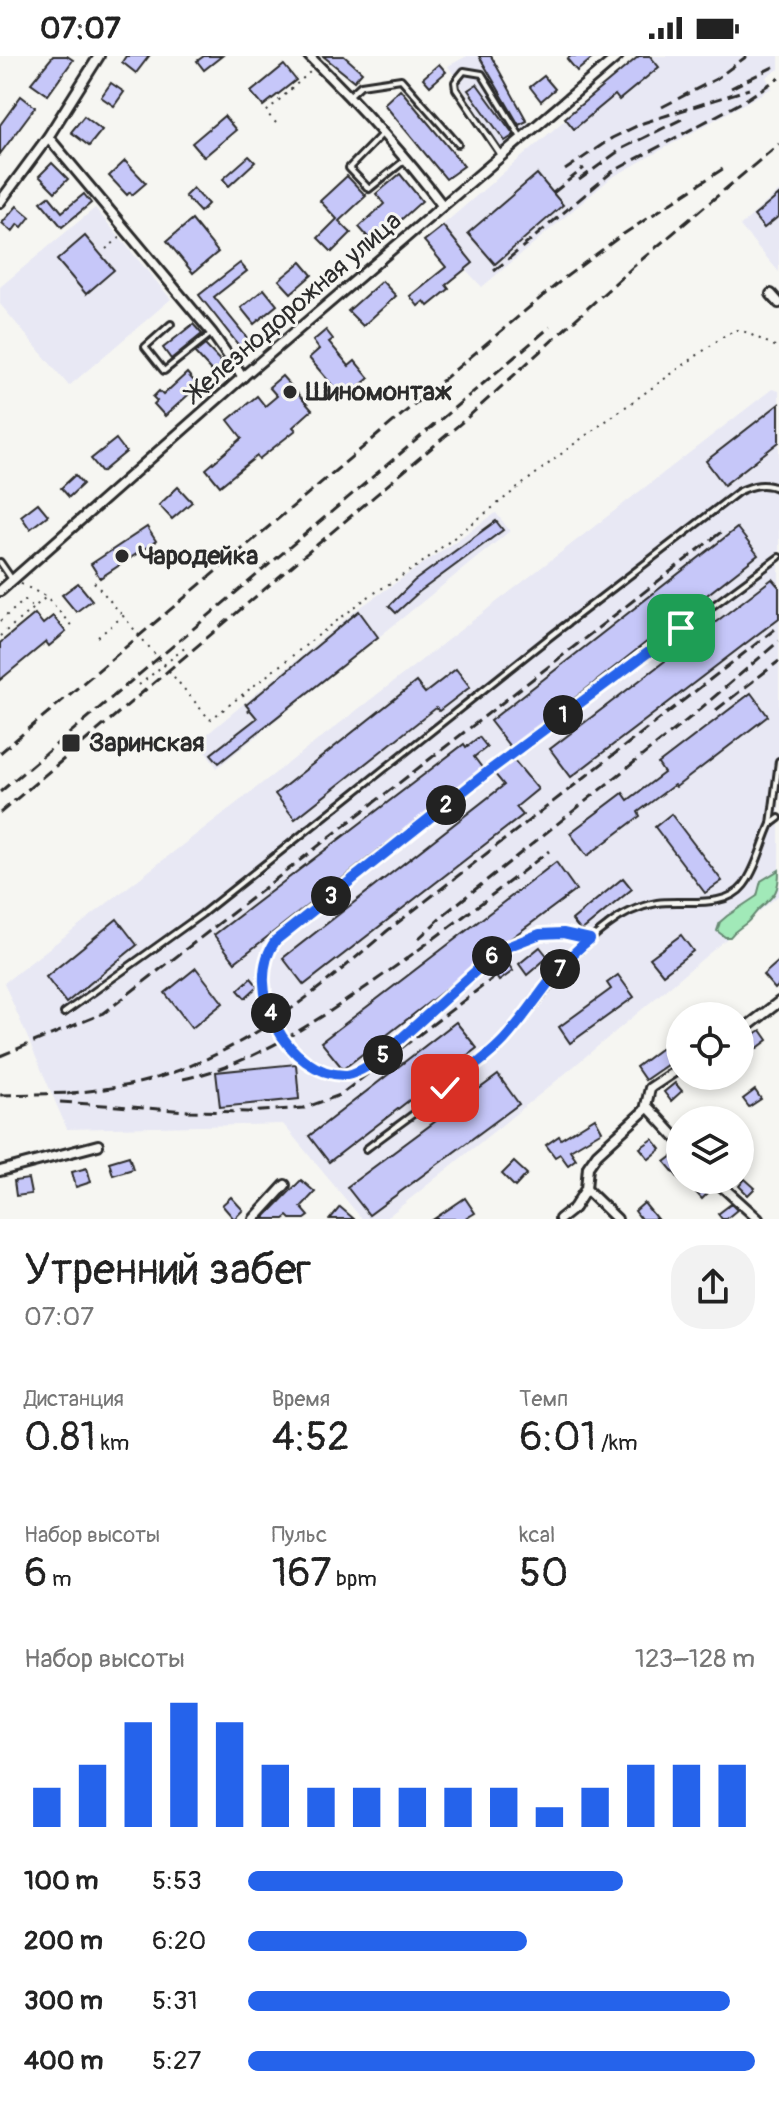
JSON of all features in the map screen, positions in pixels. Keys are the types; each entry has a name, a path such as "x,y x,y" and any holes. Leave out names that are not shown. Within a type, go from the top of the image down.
{"street":[{"path":"0,202 48,137 99,56"},
{"path":"309,56 384,132 442,205"},
{"name":"Железнодорожная улица","path":"0,591 442,205 523,140 607,60 618,56"},
{"path":"48,137 212,333 243,377"},
{"path":"771,294 779,303"},
{"path":"754,1021 779,1002"},
{"path":"560,1219 574,1208 586,1189 588,1167 597,1154 642,1115 650,1088 666,1077"},
{"path":"647,1106 666,1127"},
{"path":"0,1171 98,1145"},
{"path":"254,1219 285,1185"},
{"path":"586,1189 617,1219"},
{"path":"730,1194 758,1219"}],"lane":[{"path":"503,157 456,89 455,82 464,71 482,74 523,140"},
{"path":"350,95 361,85 401,79 458,144"},
{"path":"384,132 349,168 369,189 407,158"},
{"path":"171,324 145,347 164,371 212,333"},
{"path":"64,1013 202,914 551,636 738,492 753,485 768,484 779,489"},
{"path":"590,939 563,933 540,934 499,950 375,1062 351,1075 311,1066 292,1052 266,997 266,953 276,940 490,770 779,557"},
{"path":"0,562 13,580"},
{"path":"366,1149 474,1067 503,1041 553,978 590,939 626,913 656,903 699,902 735,894 744,886 771,824 779,761"},
{"path":"771,824 779,818"}],"path":[{"path":"276,123 266,112 318,64"},
{"path":"106,249 126,233"},
{"path":"94,582 210,720 365,599 431,556 669,373 724,336 741,330 779,348"},
{"path":"13,580 47,597 74,629"},
{"path":"0,636 47,597"},
{"path":"0,621 25,600 33,608"},
{"path":"98,637 123,616"},
{"path":"139,685 187,646"},
{"path":"242,694 252,715"}],"shaded area":[{"path":"467,56 491,56 529,125 501,147 448,66"},
{"path":"639,56 779,56 779,69 766,77 772,88 611,178 482,287 465,269 454,278 424,241"},
{"path":"779,191 779,272 740,226"},
{"path":"95,208 171,299 69,386 0,304 0,287"},
{"path":"772,389 779,391 779,895 385,1219 362,1219 283,1124 67,1129 4,983"},
{"path":"496,513 510,531 217,768 199,741 355,611"}],"green space":[{"path":"779,870 775,892 749,921 730,937 717,931 720,922 757,896 761,881"}],"building":[{"path":"53,56 67,56 73,60 48,95 31,83"},
{"path":"126,56 149,56 136,73 122,62"},
{"path":"204,56 222,56 204,70 197,61"},
{"path":"323,56 344,56 362,72 354,81"},
{"path":"479,56 491,56 527,121 519,125"},
{"path":"571,56 595,56 577,71 567,59"},
{"path":"639,56 650,56 659,67 619,100 615,95 574,129 565,118"},
{"path":"439,64 446,72 430,86 423,78"},
{"path":"284,65 296,80 263,106 251,92"},
{"path":"544,76 555,89 541,101 530,87"},
{"path":"111,83 124,92 114,106 101,97"},
{"path":"477,84 514,135 505,141 468,90"},
{"path":"400,89 464,166 446,179 384,104"},
{"path":"21,96 35,107 0,154 0,125"},
{"path":"84,116 102,130 89,146 71,132"},
{"path":"224,116 236,130 204,157 192,143"},
{"path":"249,156 255,162 229,186 223,179"},
{"path":"125,161 146,183 132,195 130,192 127,195 109,176"},
{"path":"52,163 68,179 55,192 39,176"},
{"path":"400,174 422,201 374,244 359,227 384,204 376,194"},
{"path":"537,174 563,205 495,264 468,233"},
{"path":"347,176 366,196 339,221 351,233 332,252 318,238 337,219 320,201"},
{"path":"193,188 208,204 200,212 185,196"},
{"path":"84,194 91,203 62,227 41,202 49,196 62,212"},
{"path":"779,195 779,216 764,228 754,216"},
{"path":"17,206 30,217 22,227 18,224 12,232 2,223"},
{"path":"192,220 218,252 193,273 167,241"},
{"path":"443,226 473,263 446,285 449,289 428,306 424,301 418,306 410,296 446,267 424,241"},
{"path":"85,236 114,270 86,294 57,260"},
{"path":"301,262 312,275 291,293 279,280"},
{"path":"240,263 247,271 214,297 253,345 244,352 199,295"},
{"path":"382,281 396,296 363,326 348,311"},
{"path":"264,289 277,305 254,324 241,308"},
{"path":"193,324 202,334 171,359 163,348"},
{"path":"326,330 333,339 329,342 349,366 355,361 369,378 344,399 309,358 319,349 313,341"},
{"path":"205,345 227,368 217,377 195,353"},
{"path":"187,373 198,386 165,416 154,404 157,401 153,397 159,391 163,395"},
{"path":"282,376 312,410 293,427 296,430 220,486 206,469 242,438 228,420 257,396 265,406 277,396 269,387"},
{"path":"779,404 779,442 724,485 706,461"},
{"path":"116,439 126,452 102,472 91,459"},
{"path":"75,475 83,484 69,497 61,488"},
{"path":"178,487 192,502 172,519 159,505"},
{"path":"38,503 48,515 30,529 21,516"},
{"path":"496,521 503,530 419,592 396,613 389,606 414,581"},
{"path":"147,527 156,541 100,578 91,564"},
{"path":"737,528 758,555 511,748 490,721"},
{"path":"772,579 779,587 779,618 571,777 550,749"},
{"path":"78,583 92,600 76,612 62,595"},
{"path":"359,611 378,637 219,763 211,754 257,718 246,705"},
{"path":"35,614 43,624 53,616 66,632 49,646 46,642 0,680 0,643"},
{"path":"456,669 470,687 439,711 436,708 295,819 275,794 416,682 425,693"},
{"path":"751,693 768,716 676,787 674,785 638,812 640,816 587,856 570,833 623,793 628,800 664,773 658,764"},
{"path":"479,737 487,747 474,757 483,769 235,962 214,935 464,744 466,747"},
{"path":"513,759 538,789 516,807 523,815 304,985 283,958 504,785 494,773"},
{"path":"671,814 722,881 705,893 655,827"},
{"path":"556,862 576,890 506,942 496,946 463,976 343,1069 321,1042"},
{"path":"623,878 632,889 581,931 572,920"},
{"path":"117,919 137,945 66,1003 46,977"},
{"path":"681,935 693,951 663,974 650,958"},
{"path":"540,947 548,957 527,975 519,964"},
{"path":"506,961 513,971 499,981 493,972"},
{"path":"779,961 779,985 775,989 763,975"},
{"path":"196,968 223,1003 192,1028 165,993"},
{"path":"618,975 634,997 570,1043 559,1027 611,989 607,983"},
{"path":"251,978 258,986 245,998 238,990"},
{"path":"456,1022 477,1048 329,1162 309,1136"},
{"path":"761,1030 768,1040 756,1049 754,1035"},
{"path":"664,1046 666,1049 666,1066 645,1080 636,1067"},
{"path":"296,1064 299,1099 220,1107 216,1072"},
{"path":"498,1075 519,1104 369,1215 347,1187"},
{"path":"666,1090 682,1091 671,1101 664,1092"},
{"path":"755,1090 761,1099 748,1106 743,1099"},
{"path":"595,1118 602,1131 570,1150 576,1159 568,1165 560,1154 555,1157 546,1145 559,1136 561,1139"},
{"path":"653,1139 661,1149 649,1159 640,1148"},
{"path":"129,1156 133,1169 113,1175 109,1162"},
{"path":"514,1162 527,1174 515,1187 502,1174"},
{"path":"87,1168 91,1182 76,1187 72,1172"},
{"path":"28,1179 31,1194 16,1196 14,1181"},
{"path":"301,1180 315,1192 301,1207 309,1216 305,1219 291,1219 288,1216 284,1219 263,1219"},
{"path":"231,1197 243,1210 234,1219 222,1205"},
{"path":"465,1198 475,1213 465,1219 434,1219"},
{"path":"644,1203 657,1219 641,1219 635,1211"},
{"path":"731,1204 737,1210 722,1219 718,1214"},
{"path":"340,1207 354,1219 330,1219"}],"railway":[{"path":"662,107 716,79 747,56"},
{"path":"731,88 779,64"},
{"path":"494,271 612,172 742,102 779,78"},
{"path":"565,170 612,138 643,123 749,89"},
{"path":"579,180 623,148 682,119"},
{"path":"0,813 468,417 634,266 779,144"},
{"path":"553,193 584,168"},
{"path":"0,753 563,279 622,235 724,168"},
{"path":"0,792 550,327"},
{"path":"0,1056 104,1013 725,529"},
{"path":"67,1094 136,1083 182,1069 215,1055 275,1020 779,626"},
{"path":"418,939 447,912 692,716 779,641"},
{"path":"716,710 779,661"},
{"path":"183,1079 258,1053 305,1027 394,967 549,851"},
{"path":"60,1102 188,1111 249,1112 304,1108 340,1095 496,976"},
{"path":"0,1095 76,1093"}],"place":[{"name":"Шиномонтаж","path":"290,392"},
{"name":"Чародейка","path":"122,556"},
{"name":"Заринская","path":"71,743"}],"route":[{"path":"445,1088 503,1041 553,978 590,939 563,933 540,934 499,950 375,1062 351,1075 311,1066 292,1052 266,997 266,953 276,940 490,770 681,628"}]}
